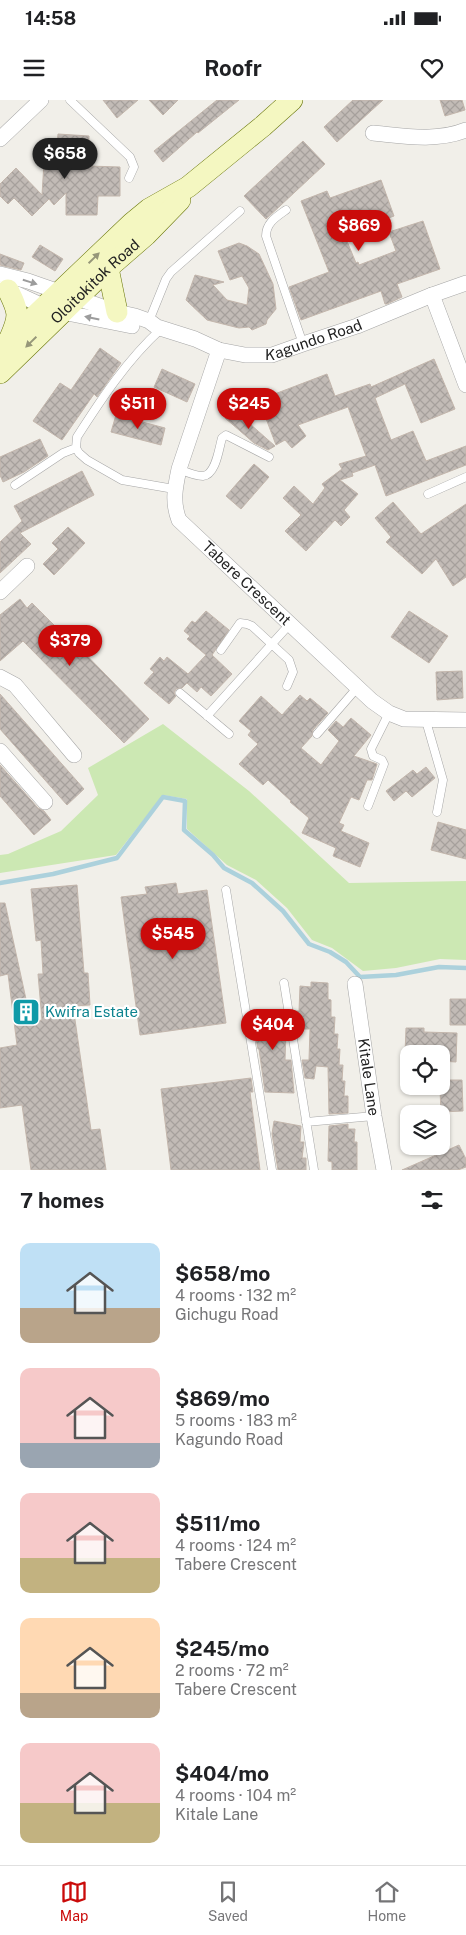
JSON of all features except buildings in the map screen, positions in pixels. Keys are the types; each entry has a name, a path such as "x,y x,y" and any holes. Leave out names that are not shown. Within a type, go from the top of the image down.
{"main road":[{"name":"Oloitokitok Road","path":"0,373 60,302 132,223 149,209 188,187 292,100"},
{"name":"Oloitokitok Road","path":"5,344 108,268 172,209 188,187"},
{"path":"108,268 117,312"},
{"path":"3,284 18,313 16,324 5,344"}],"street":[{"path":"0,139 37,101"},
{"path":"373,134 435,137 466,130"},
{"name":"Kagundo Road","path":"60,302 134,316 219,350 245,355 272,354 357,326 466,283"},
{"path":"3,284 60,302"},
{"path":"3,284 60,302"},
{"path":"432,295 466,385"},
{"name":"Kagundo Road","path":"60,302 147,329 156,326"},
{"name":"Tabere Crescent","path":"219,350 174,489 176,511 179,520 357,688 389,713 404,719 466,720"},
{"path":"0,592 27,566"},
{"path":"0,677 14,685 21,692 74,755"},
{"path":"0,751 45,802"},
{"name":"Kitale Lane","path":"355,984 374,1116 384,1170"}],"lane":[{"path":"70,100 130,157 134,167 129,178"},
{"path":"286,210 272,220 266,229 266,236 303,344"},
{"path":"174,489 122,480 79,454 76,448 78,437 119,375 156,326 166,279 171,272 240,211"},
{"path":"179,469 198,476 207,475 212,471 222,438 226,435 269,457"},
{"path":"16,484 63,452 76,448"},
{"path":"428,494 466,477"},
{"path":"221,650 242,623 252,626 289,660 293,668 293,676 287,686"},
{"path":"207,716 289,625"},
{"path":"317,734 357,688"},
{"path":"180,694 229,734"},
{"path":"368,806 384,764 382,760 373,756 371,749 389,713"},
{"path":"426,720 443,780 437,812"},
{"path":"226,890 272,1170"},
{"path":"284,983 314,1170"},
{"path":"306,1122 374,1116"}],"green space":[{"path":"163,724 249,791 349,883 466,881 466,960 440,959 396,968 363,971 332,948 312,940 287,908 256,880 227,865 187,829 187,799 163,795 116,855 0,873 0,855 8,854 61,831 98,795 88,768"}],"waterway":[{"path":"0,883 53,874 117,858 163,797 185,801 184,830 213,855 224,868 252,883 283,911 309,944 330,952 346,962 360,977 396,975 439,967 466,968"}],"place":[{"name":"Kwifra Estate","path":"26,1012"}]}
